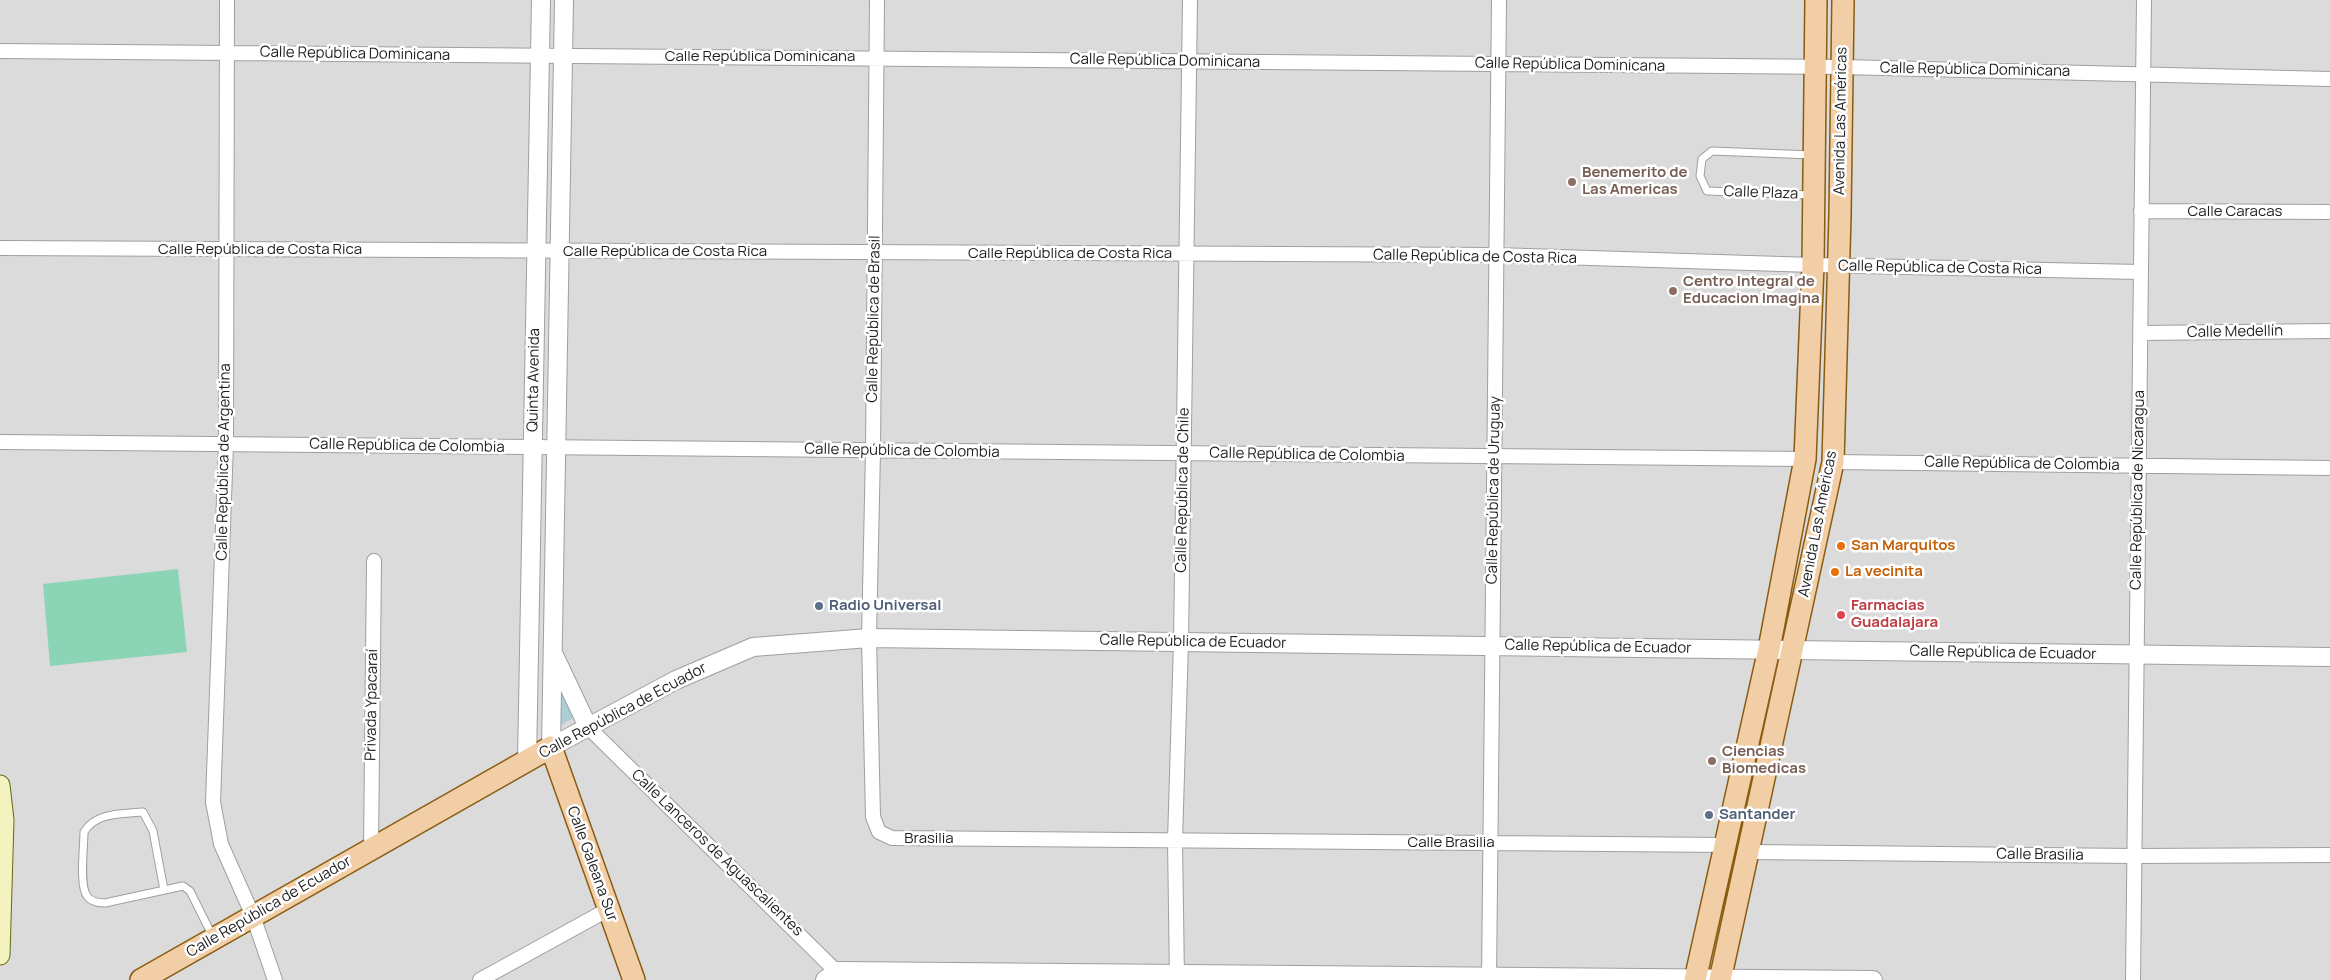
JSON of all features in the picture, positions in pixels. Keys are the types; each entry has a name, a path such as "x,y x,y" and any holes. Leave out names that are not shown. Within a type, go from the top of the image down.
{"main road":[{"name":"Avenida Las Américas","path":"1695,979 1727,845 1769,649 1805,459 1813,265 1816,0"},
{"name":"Avenida Las Américas","path":"1720,979 1750,852 1833,462 1843,0"},
{"name":"Calle República de Ecuador","path":"141,980 551,748"},
{"name":"Calle Galeana Sur","path":"551,748 634,980"},
{"path":"0,785 4,820 0,955"}],"street":[{"name":"Calle República de Argentina","path":"226,0 228,249 226,444 213,802 221,844 253,916 275,980"},
{"name":"Quinta Avenida","path":"528,761 540,0"},
{"name":"Quinta Avenida","path":"551,748 564,0"},
{"name":"Calle República de Brasil","path":"869,638 873,451 877,0"},
{"name":"Calle República de Chile","path":"1177,977 1175,841 1181,642 1190,0"},
{"name":"Calle República de Uruguay","path":"1489,978 1499,0"},
{"name":"Calle República de Nicaragua","path":"2133,980 2144,0"},
{"name":"Calle República Dominicana","path":"0,51 1842,67 2330,80"},
{"name":"Calle Caracas","path":"2141,211 2330,212"},
{"name":"Calle República de Costa Rica","path":"0,248 1496,256 1838,266 2140,272"},
{"name":"Calle Medellín","path":"2140,333 2330,331"},
{"name":"Calle República de Colombia","path":"0,442 1805,459"},
{"name":"Calle República de Colombia","path":"1833,462 2330,468"},
{"name":"Privada Ypacaraí","path":"371,849 374,561"},
{"name":"Calle República de Ecuador","path":"551,748 676,680 753,647 869,638 2330,657"},
{"name":"Brasilia","path":"869,638 873,817 879,832 892,838 1175,841"},
{"path":"553,652 588,727"},
{"name":"Calle Lanceros de Aguascalientes","path":"588,727 836,977"},
{"name":"Calle Brasilia","path":"1175,841 1727,845"},
{"name":"Calle Brasilia","path":"1750,852 2134,856 2330,855"},
{"path":"480,980 609,909"},
{"path":"836,977 1873,980"}],"lane":[{"name":"Calle Plaza","path":"1814,195 1707,191 1700,176 1702,159 1712,151 1815,155"},
{"path":"164,890 153,831 143,812 99,817 88,825 84,832 83,887 87,898 96,903 105,903 183,886 190,891 214,938"}],"shaded area":[{"path":"0,0 2330,0 2330,980 0,980"}],"green space":[{"path":"178,569 187,652 50,666 43,584"}],"water":[{"path":"559,686 579,715 559,726"}],"place":[{"name":"Benemerito de Las Americas","path":"1572,182"},
{"name":"Centro Integral de Educacion Imagina","path":"1673,291"},
{"name":"San Marquitos","path":"1841,546"},
{"name":"La vecinita","path":"1835,572"},
{"name":"Radio Universal","path":"819,606"},
{"name":"Farmacias Guadalajara","path":"1841,615"},
{"name":"Ciencias Biomedicas","path":"1712,761"},
{"name":"Santander","path":"1709,815"}]}
